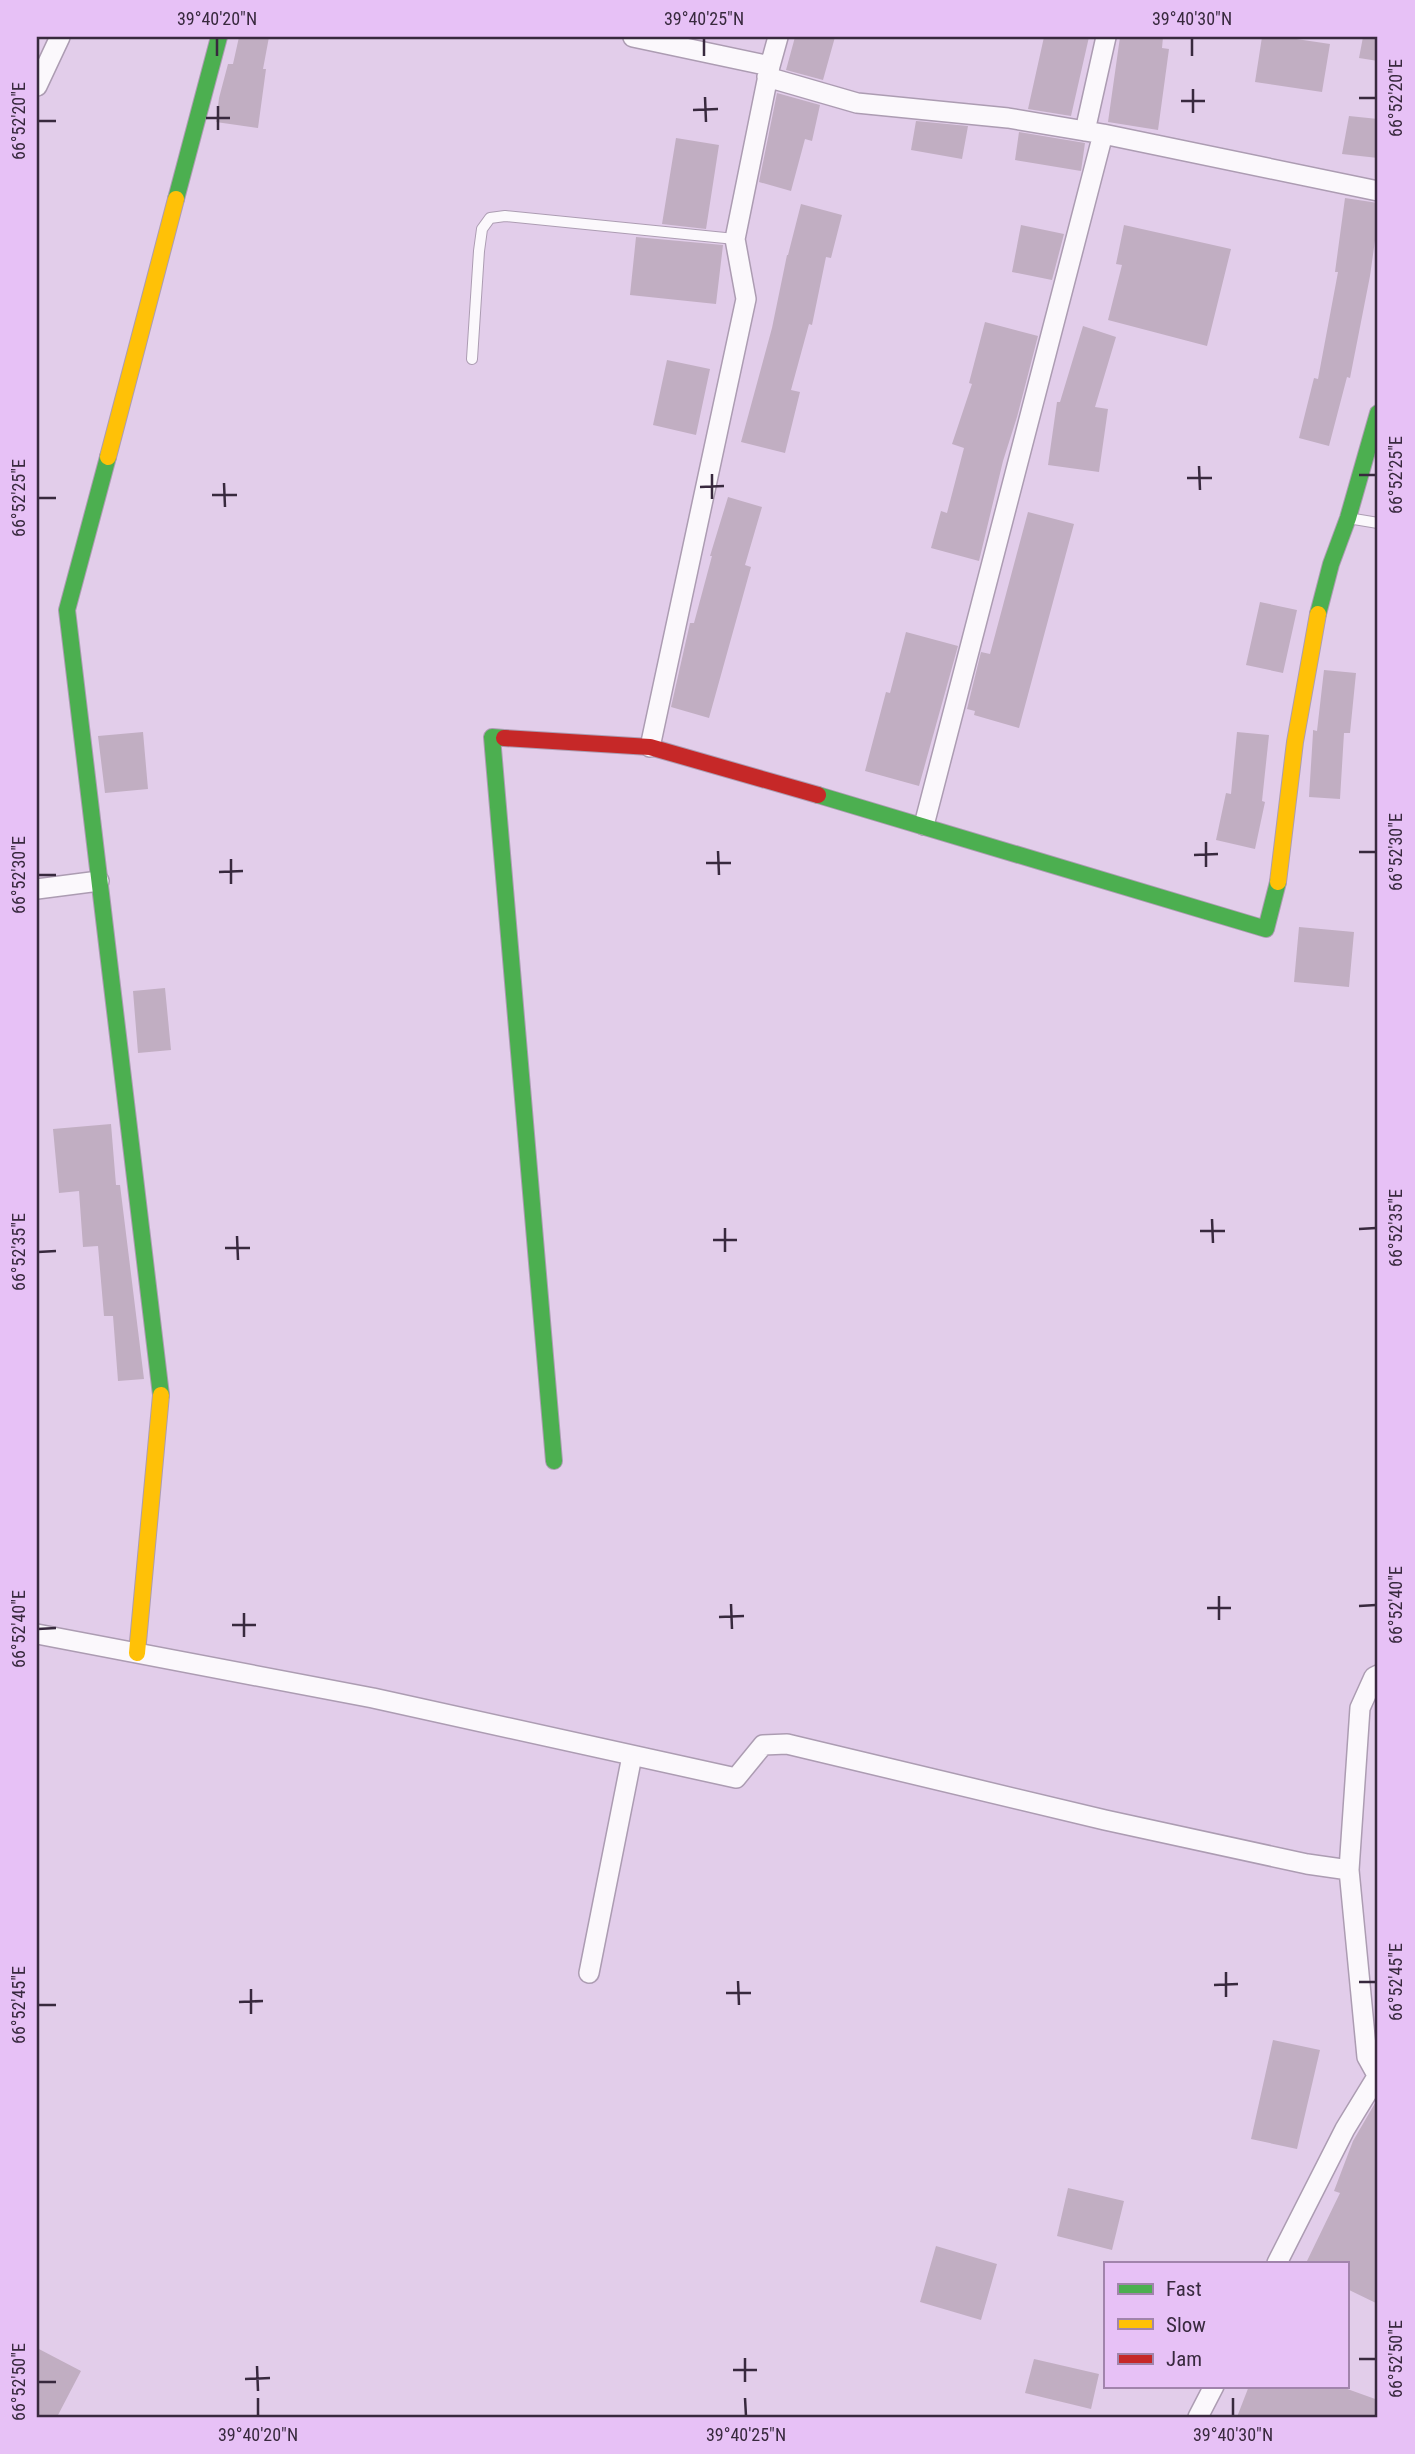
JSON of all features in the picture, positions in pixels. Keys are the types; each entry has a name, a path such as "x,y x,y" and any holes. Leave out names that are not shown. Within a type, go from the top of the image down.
{"street":[{"path":"37,86 60,37"},
{"path":"137,1653 162,1401 67,610 219,37"},
{"path":"634,37 769,72 857,103 982,114 1094,133 1378,191"},
{"path":"650,747 746,299 735,239 778,37"},
{"path":"924,825 1094,133 1106,37"},
{"path":"554,1461 492,737 650,747 924,825 1266,929 1277,890 1295,742 1315,627 1331,564 1348,518 1378,413"},
{"path":"37,889 99,881"},
{"path":"37,1634 373,1698 736,1778 763,1745 787,1744 1105,1820 1307,1864 1349,1870"},
{"path":"1278,2262 1345,2129 1378,2075 1367,2057 1349,1870 1360,1708 1374,1677 1378,1675"},
{"path":"589,1973 632,1756"},
{"path":"1198,2417 1213,2388"}],"lane":[{"path":"472,359 479,251 482,229 490,218 505,216 735,239"},
{"path":"1348,518 1378,523"}],"building":[{"path":"239,37 269,37 263,69 266,69 258,128 216,122 228,64 233,64"},
{"path":"795,37 835,37 823,80 786,70"},
{"path":"1044,37 1089,37 1071,116 1028,109"},
{"path":"1120,37 1163,37 1162,48 1169,49 1158,130 1108,122"},
{"path":"1262,37 1283,37 1330,44 1322,92 1255,82"},
{"path":"1363,37 1378,37 1378,61 1359,58"},
{"path":"777,93 820,105 812,141 805,139 791,191 759,182"},
{"path":"1349,116 1378,119 1378,158 1342,154"},
{"path":"916,121 968,126 962,159 911,150"},
{"path":"1019,132 1085,143 1081,171 1015,160"},
{"path":"676,138 719,145 706,229 662,224"},
{"path":"1345,198 1378,203 1378,219 1350,378 1347,377 1329,446 1299,438 1314,378 1318,379 1338,272 1335,272"},
{"path":"801,204 842,215 831,258 826,257 812,325 809,324 791,390 800,392 785,453 741,442 772,328"},
{"path":"1021,225 1064,234 1052,280 1012,272"},
{"path":"1124,225 1231,249 1207,346 1108,320 1122,265 1116,264"},
{"path":"636,237 723,245 716,304 630,295"},
{"path":"985,322 1038,336 1003,461 979,561 931,548 941,511 947,513 964,448 952,444 972,384 969,383"},
{"path":"1083,326 1116,337 1095,407 1108,409 1099,472 1048,465 1057,402 1060,402"},
{"path":"667,360 710,369 696,435 653,425"},
{"path":"728,497 762,507 745,565 751,567 709,718 671,707 690,623 694,623"},
{"path":"1028,512 1074,524 1019,728 974,715 975,711 967,709 981,652 990,654"},
{"path":"1260,602 1297,610 1283,673 1246,665"},
{"path":"906,632 958,646 919,786 865,771 886,692 890,693"},
{"path":"1324,670 1356,673 1350,733 1344,733 1340,799 1309,797 1313,730 1317,731"},
{"path":"143,732 148,789 105,793 98,736"},
{"path":"1237,732 1269,735 1262,801 1265,802 1255,849 1216,840 1226,793 1231,794"},
{"path":"1299,927 1354,932 1349,987 1294,982"},
{"path":"165,988 171,1050 138,1053 133,991"},
{"path":"111,1124 116,1185 120,1185 144,1379 118,1381 113,1316 104,1316 98,1246 83,1247 79,1191 59,1193 53,1129"},
{"path":"1273,2040 1320,2050 1297,2149 1251,2139"},
{"path":"1378,2098 1378,2304 1348,2289 1348,2262 1306,2262 1340,2193 1334,2191 1353,2141"},
{"path":"1068,2188 1124,2201 1112,2250 1057,2236"},
{"path":"936,2246 997,2264 981,2320 920,2302"},
{"path":"37,2348 81,2371 57,2417 37,2417"},
{"path":"1034,2359 1099,2374 1091,2409 1025,2393"},
{"path":"1248,2388 1345,2388 1378,2400 1378,2417 1237,2417"}],"traffic: fast":[{"path":"176,199 219,37"},
{"path":"1318,614 1378,413"},
{"path":"108,457 67,610 161,1395"},
{"path":"504,738 492,737 554,1461"},
{"path":"818,795 1266,929 1278,882"}],"traffic: slow":[{"path":"108,457 176,199"},
{"path":"1278,882 1295,742 1318,614"},
{"path":"137,1653 161,1395"}],"traffic: jam":[{"path":"504,738 650,747 818,795"}]}
